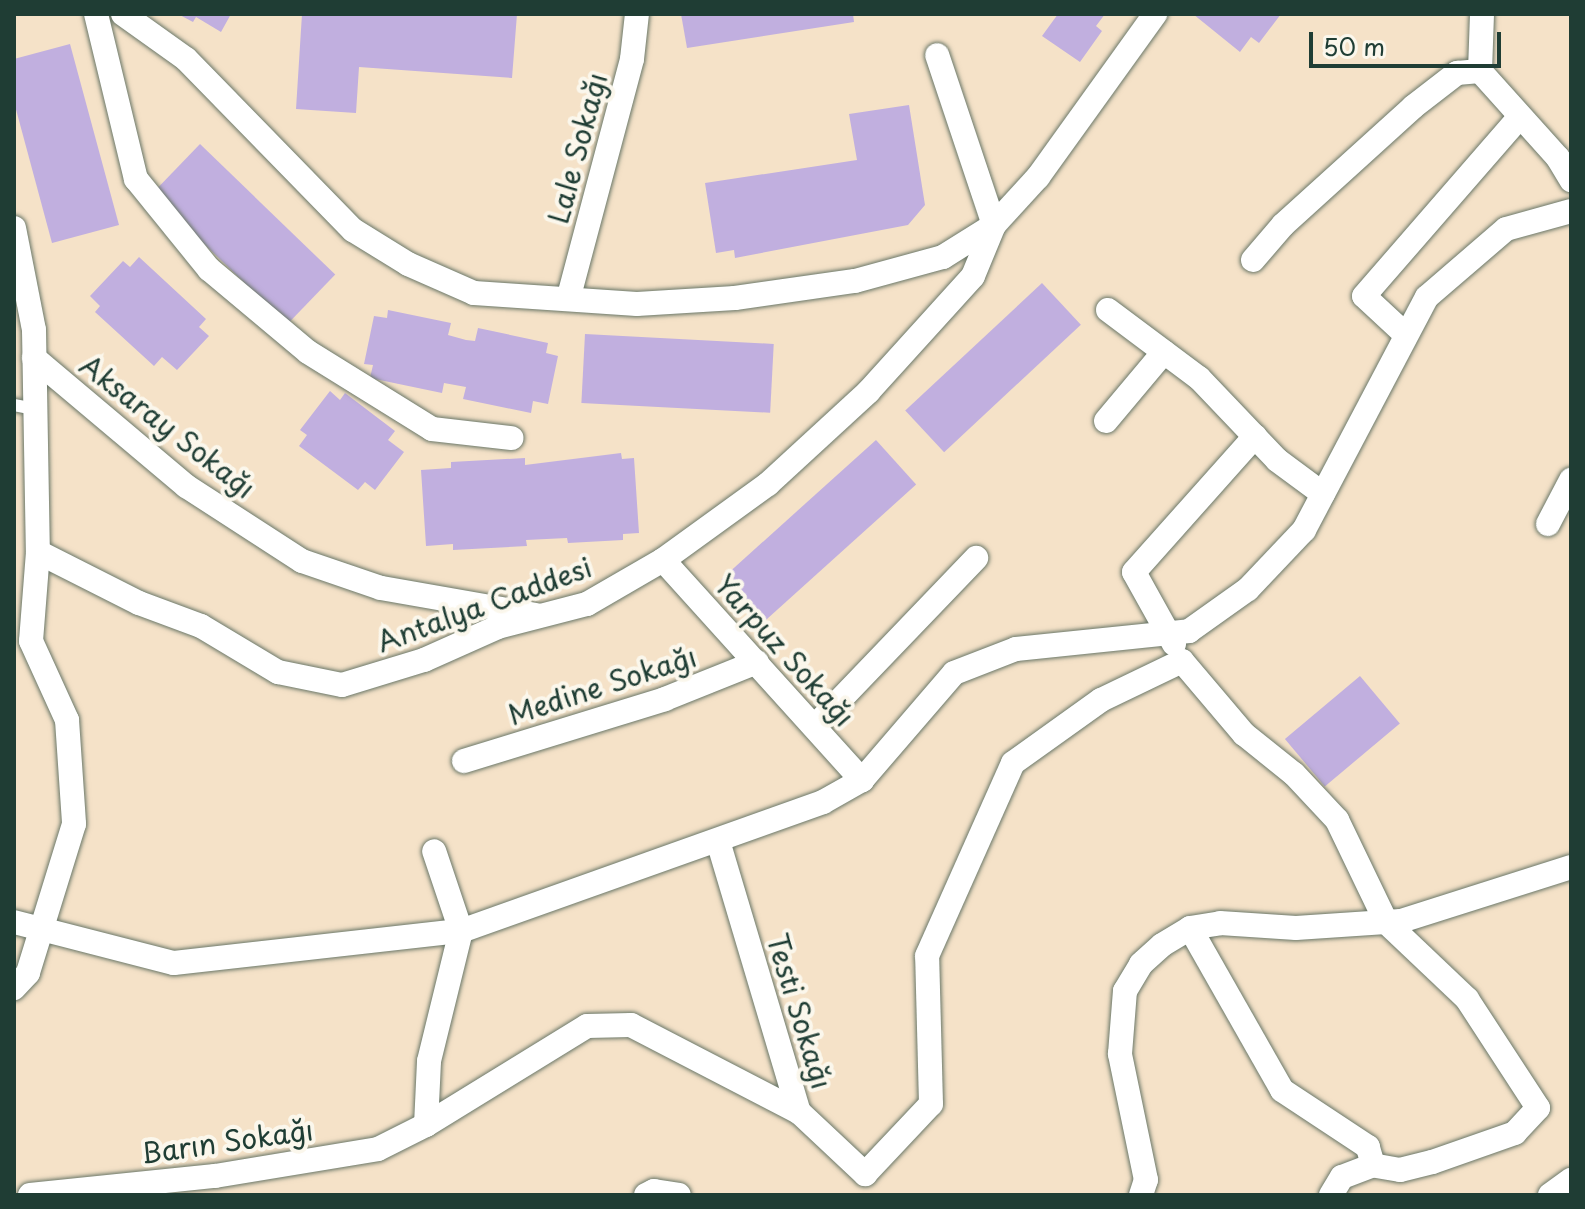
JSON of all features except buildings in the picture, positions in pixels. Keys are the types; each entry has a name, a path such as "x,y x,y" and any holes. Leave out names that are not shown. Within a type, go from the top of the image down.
{"street":[{"path":"96,14 136,179 209,269 308,352 432,429 511,438"},
{"path":"123,14 186,59 353,230 408,264 474,293 569,296 637,304 735,298 855,281 943,257 994,225 937,55"},
{"name":"Lale Sokağı","path":"569,296 632,59 637,14"},
{"name":"Antalya Caddesi","path":"38,552 139,603 201,626 278,672 342,685 542,616 587,604 663,560 768,484 868,392 973,276 994,225 1038,177 1155,14"},
{"path":"1482,14 1480,71 1558,158 1571,180"},
{"path":"1253,260 1283,225 1413,107 1457,73 1480,71"},
{"path":"1406,335 1364,296 1519,118"},
{"path":"14,922 41,933 174,963 461,931 823,802 862,780 954,673 1016,649 1189,631 1248,589 1304,530 1427,297 1506,229 1571,211"},
{"path":"14,228 34,358 25,407 38,552 23,618 67,720 74,824 28,973 14,988"},
{"path":"1108,310 1199,378 1255,436 1323,494"},
{"path":"1106,421 1164,352"},
{"name":"Aksaray Sokağı","path":"34,358 186,486 302,561 381,588 542,616"},
{"path":"1255,436 1134,572 1182,661 1244,734 1294,774 1337,820 1386,922 1467,999 1538,1108 1515,1133 1400,1170 1373,1165 1342,1177 1331,1195"},
{"path":"1548,524 1571,480"},
{"path":"815,726 976,558"},
{"name":"Yarpuz Sokağı","path":"663,560 862,780"},
{"path":"867,1185 931,1104 927,956 1013,763 1101,700 1182,661"},
{"name":"Medine Sokağı","path":"464,761 665,699 757,662"},
{"name":"Testi Sokağı","path":"718,841 799,1112 867,1185"},
{"path":"426,1125 429,1061 461,931 434,851"},
{"path":"1141,1195 1146,1180 1120,1054 1125,991 1141,964 1190,928 1220,923 1296,928 1386,922 1571,867"},
{"path":"1190,928 1282,1090 1368,1147 1373,1165"},
{"name":"Barın Sokağı","path":"30,1195 215,1176 378,1149 426,1125 587,1026 631,1025 799,1112"},
{"path":"1550,1195 1571,1180"},
{"path":"646,1195 654,1191 679,1195"}]}
